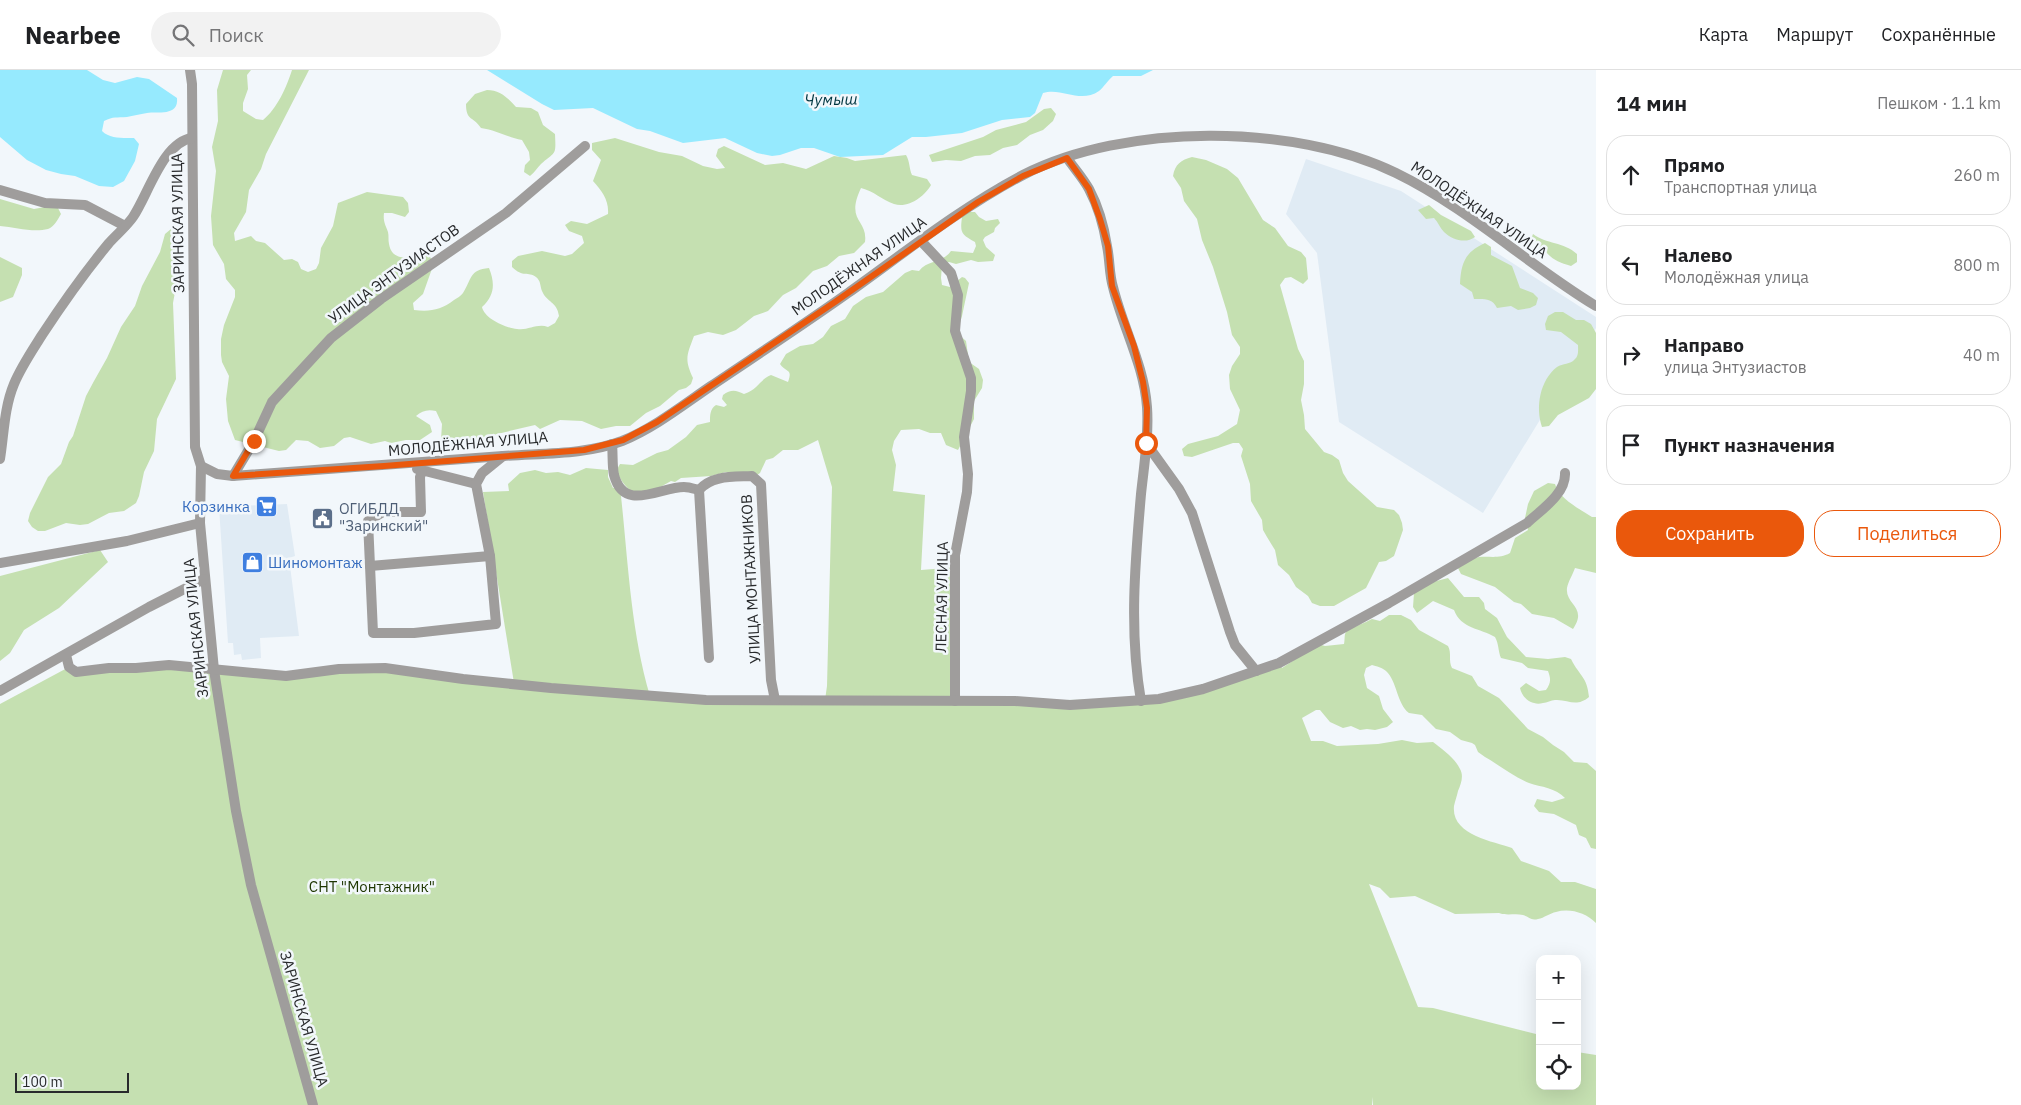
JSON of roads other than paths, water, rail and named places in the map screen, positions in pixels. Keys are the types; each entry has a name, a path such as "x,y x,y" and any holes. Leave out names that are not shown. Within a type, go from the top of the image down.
{"street":[{"name":"ЗАРИНСКАЯ УЛИЦА","path":"190,70 195,447 201,466 200,523 214,670 236,811 251,885 313,1105"},
{"name":"МОЛОДЁЖНАЯ УЛИЦА","path":"201,466 217,474 233,476 584,450 612,444 639,433 657,422 835,302 921,240 978,202 1023,176 1067,158 1110,145 1194,137 1278,139 1324,147 1367,160 1421,186 1596,306"},
{"name":"ЗАРИНСКАЯ УЛИЦА","path":"0,459 8,402 27,358 65,300 144,200 164,160 183,140 192,138"},
{"name":"УЛИЦА ЭНТУЗИАСТОВ","path":"233,476 254,441 272,402 331,338 380,299 506,213 585,146"},
{"path":"1067,158 1089,189 1100,219 1108,246 1112,286 1134,346 1147,408 1146,443 1135,570 1134,614 1137,675 1141,701"},
{"path":"0,190 45,203 85,205 125,226"},
{"name":"ЛЕСНАЯ УЛИЦА","path":"921,240 951,273 958,295 955,331 971,378 971,391 964,437 968,474 967,492 955,555 956,701"},
{"path":"0,393 11,392"},
{"path":"1146,443 1179,489 1192,512 1235,645 1256,671"},
{"path":"612,444 614,475 620,488 628,494 653,494 684,487 699,490 709,658"},
{"path":"422,471 420,477 421,512 383,512 368,522 373,633 414,633 496,624 490,556 476,484 482,473 503,456"},
{"path":"400,465 476,484"},
{"path":"66,655 69,667 76,672 109,668 169,665 286,676 339,669 384,668 463,679 706,700 1015,701 1070,704 1159,699 1203,689 1279,663 1334,634 1527,523 1562,489 1565,473"},
{"name":"УЛИЦА МОНТАЖНИКОВ","path":"699,490 706,482 727,477 752,476 762,484 771,680 774,700"},
{"path":"0,563 127,541 200,523"},
{"path":"370,566 490,556"},
{"path":"0,691 190,584 204,579"}],"water":[{"path":"0,70 87,70 103,80 115,83 137,77 149,79 177,98 177,104 171,111 113,118 104,121 102,131 105,134 117,138 134,138 139,144 135,161 124,181 113,187 99,186 75,176 46,170 27,160 0,137"},
{"name":"Чумыш","path":"487,70 1153,70 1141,76 1113,76 1099,91 1092,95 1078,96 1057,92 1043,93 1035,113 1030,117 1002,120 962,133 912,137 883,155 840,157 814,148 801,148 772,156 757,153 725,138 683,143 650,131 637,129 593,108 554,110"}],"place":[{"name":"Корзинка","path":"266,507"},
{"name":"ОГИБДД \"Заринский\"","path":"323,518"},
{"name":"Шиномонтаж","path":"252,563"}],"park label":[{"name":"СНТ \"Монтажник\"","path":"372,887"}]}
